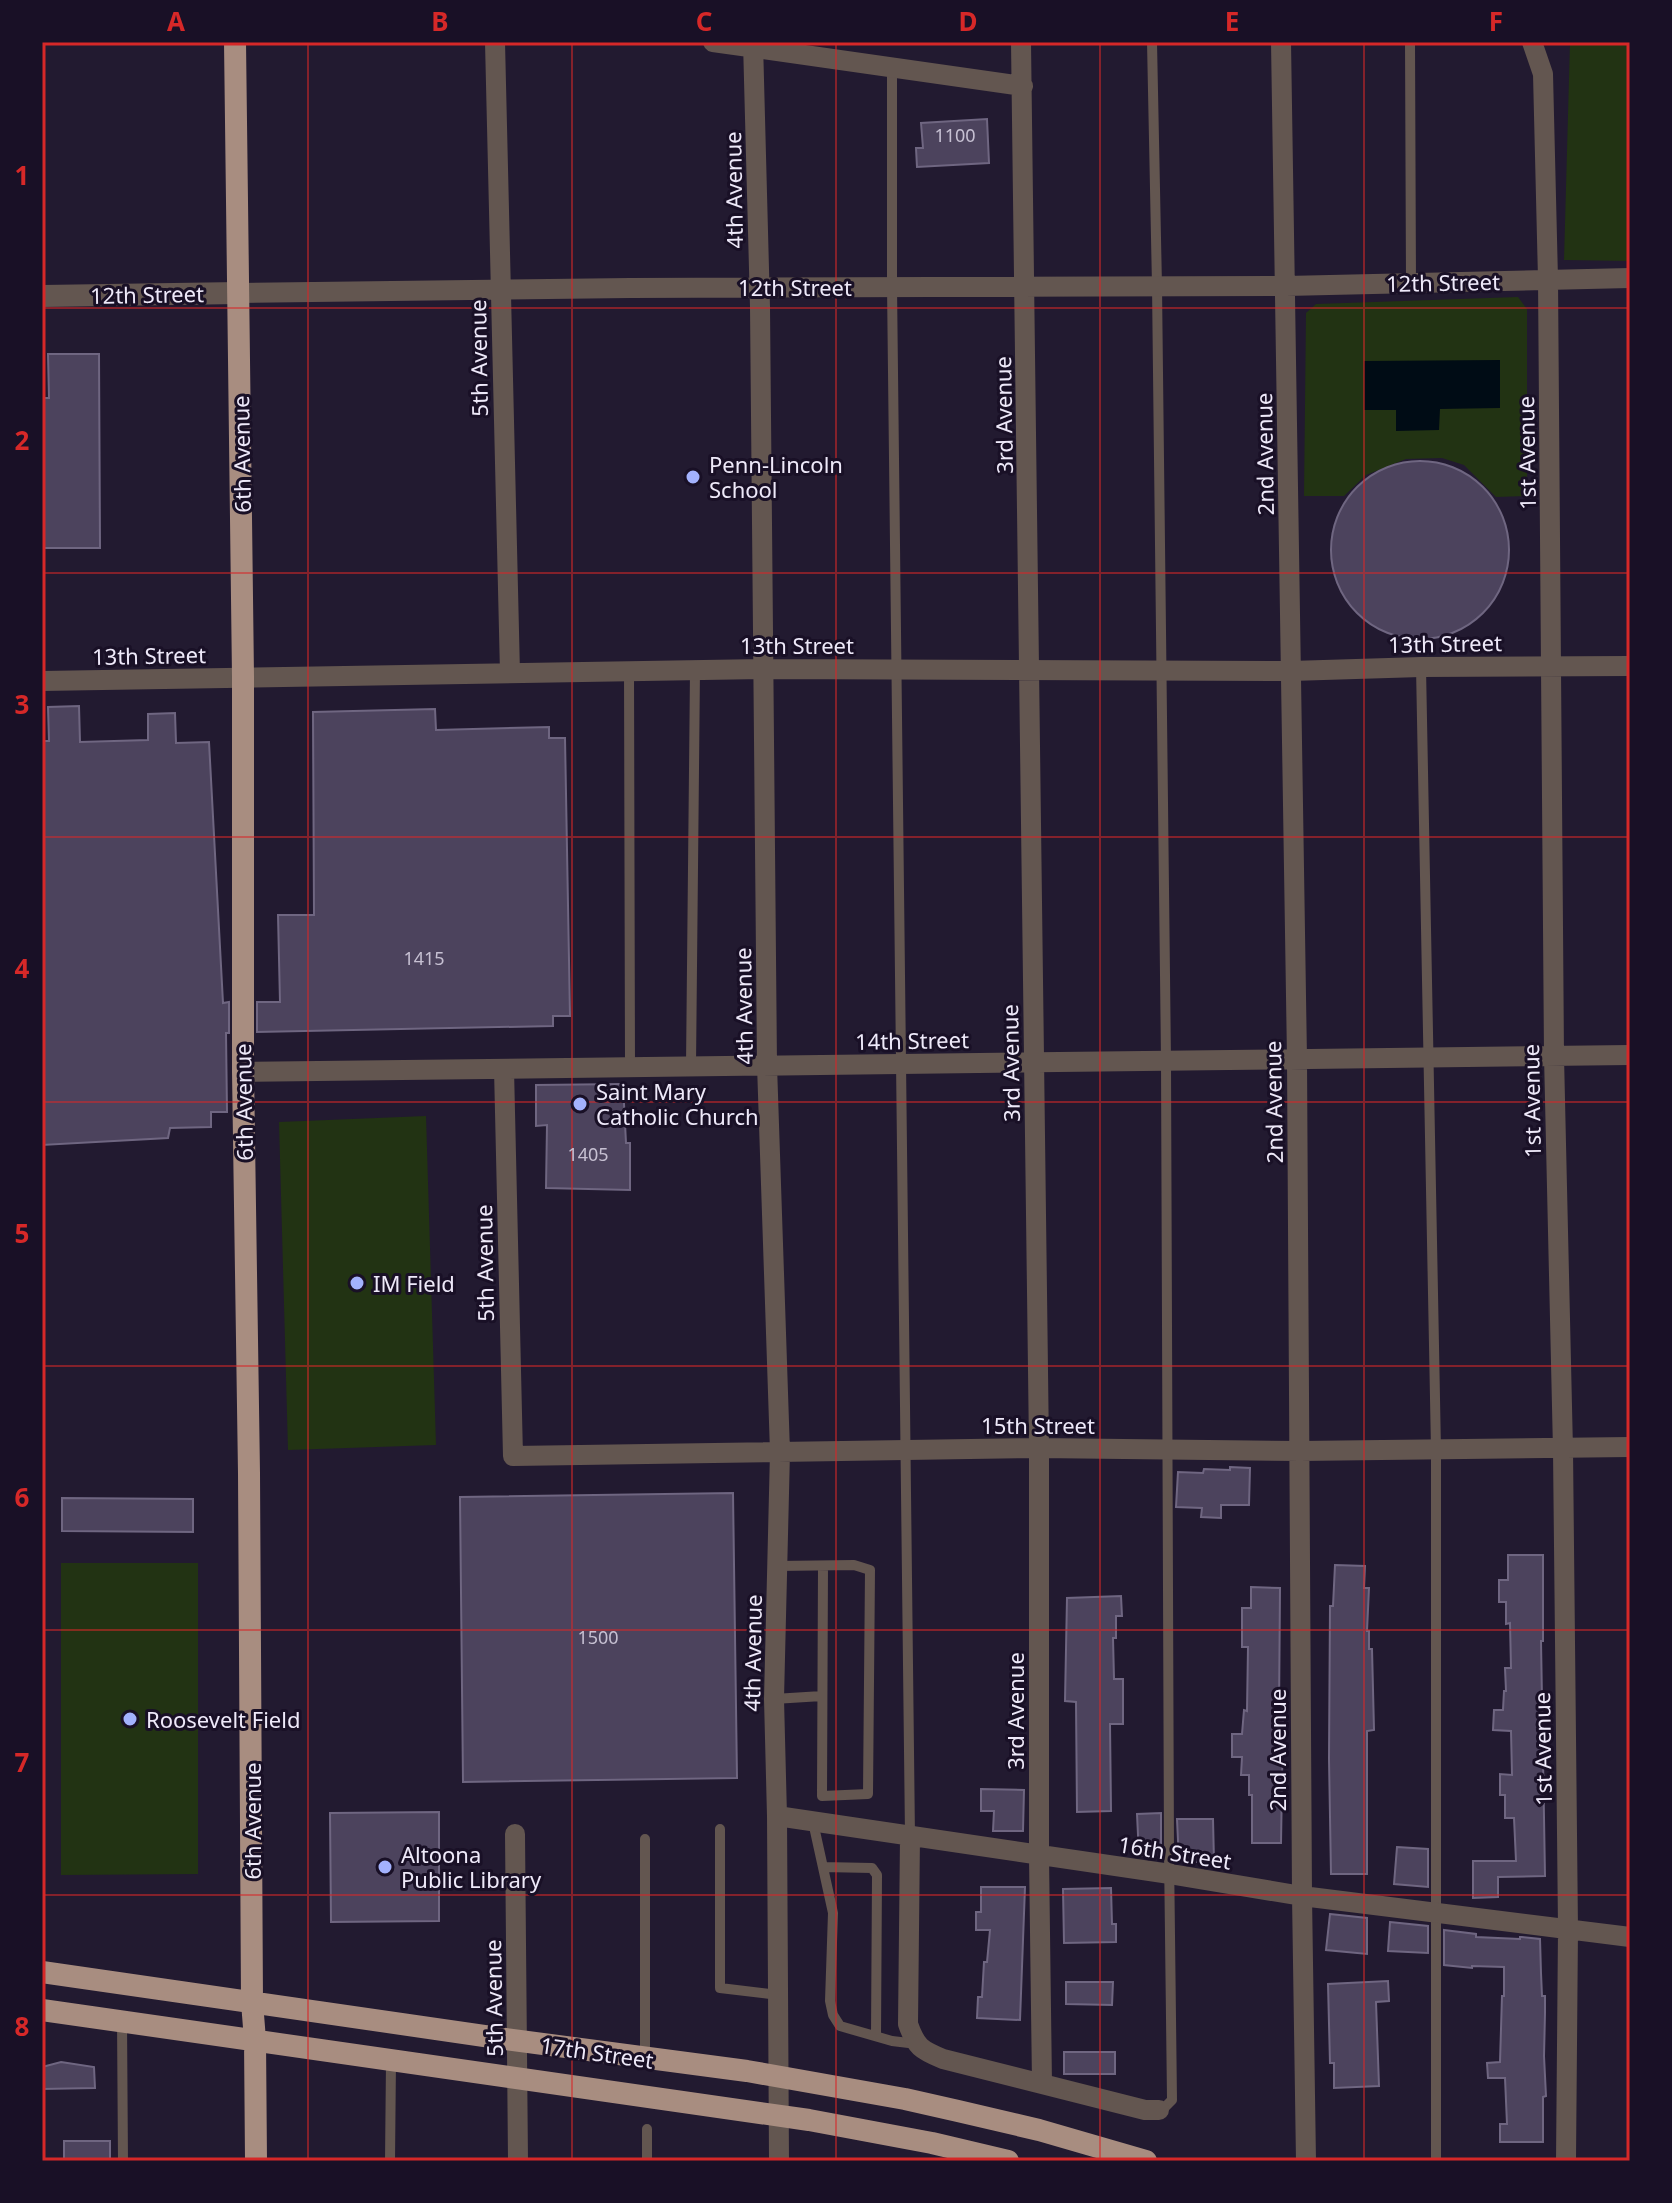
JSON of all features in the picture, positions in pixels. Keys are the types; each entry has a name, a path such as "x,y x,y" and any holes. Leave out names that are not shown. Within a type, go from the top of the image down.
{"main road":[{"name":"6th Avenue","path":"235,42 243,677 243,1072 252,2002 256,2161"},
{"name":"17th Street","path":"42,1972 747,2071 905,2099 1039,2130 1146,2161"},
{"name":"17th Street","path":"42,2010 780,2116 932,2143 1008,2161"}],"street":[{"name":"5th Avenue","path":"495,42 510,673"},
{"path":"713,42 754,45 1023,86"},
{"name":"3rd Avenue","path":"1021,42 1039,1448 1042,2084"},
{"name":"2nd Avenue","path":"1281,42 1297,1059 1306,2161"},
{"name":"1st Avenue","path":"1532,42 1543,74 1548,279 1554,1056 1563,1450 1568,1929 1566,2161"},
{"name":"4th Avenue","path":"754,45 767,1065 780,1452 774,1699 779,2161"},
{"name":"12th Street","path":"42,296 500,289 1286,286 1630,278"},
{"name":"13th Street","path":"42,681 763,669 1291,671 1630,666"},
{"name":"14th Street","path":"243,1072 1630,1055"},
{"name":"5th Avenue","path":"504,1069 513,1456"},
{"name":"15th Street","path":"513,1456 1039,1448 1300,1451 1630,1447"},
{"name":"16th Street","path":"777,1816 1302,1896 1630,1937"},
{"name":"5th Avenue","path":"515,1834 518,2161"},
{"path":"910,1837 908,2024 917,2044 924,2051 943,2059 1145,2110 1159,2110"}],"lane":[{"path":"1152,42 1166,1061 1172,2100 1159,2110"},
{"path":"1410,42 1411,283"},
{"path":"892,67 910,1837"},
{"path":"1421,667 1436,1450 1436,2161"},
{"path":"691,1066 695,670"},
{"path":"629,671 630,1067"},
{"path":"777,1566 854,1565 870,1570 868,1794 822,1796 823,1567"},
{"path":"774,1699 822,1696"},
{"path":"813,1822 833,1913 830,2001 833,2015 840,2026 892,2041 917,2044"},
{"path":"720,1829 720,1988 778,1995"},
{"path":"645,1839 645,2059"},
{"path":"823,1867 872,1868 877,1875 876,2036"},
{"path":"122,2021 123,2161"},
{"path":"390,2161 391,2061"},
{"path":"647,2129 647,2161"}],"green space":[{"path":"1570,42 1630,42 1630,261 1564,260"},
{"path":"1518,297 1527,309 1527,496 1496,497 1464,465 1442,458 1406,459 1366,475 1344,496 1304,496 1306,313 1316,304"},
{"name":"IM Field","path":"426,1116 436,1445 288,1450 279,1122"},
{"name":"Roosevelt Field","path":"61,1563 198,1563 198,1874 61,1875"}],"shaded area":[{"path":"1500,360 1500,408 1440,409 1439,430 1396,431 1396,410 1364,410 1364,361"}],"building":[{"path":"987,119 989,163 917,167 916,148 923,148 921,123"},
{"path":"48,354 99,354 100,548 42,548 42,398 49,398"},
{"path":"1420,461 1454,468 1483,487 1502,516 1509,550 1502,584 1483,613 1454,632 1420,639 1386,632 1357,613 1338,584 1331,550 1338,516 1357,487 1386,468"},
{"path":"79,706 80,742 148,740 148,714 175,713 176,743 209,742 223,1003 229,1002 229,1033 226,1033 227,1112 211,1112 211,1127 170,1128 168,1138 42,1145 42,741 49,741 48,707"},
{"path":"435,709 436,730 549,727 549,738 565,738 570,1016 553,1016 553,1026 257,1032 257,1002 280,1002 278,915 314,915 313,712"},
{"path":"623,1084 626,1143 630,1143 630,1190 546,1188 547,1125 536,1126 536,1085"},
{"path":"1230,1467 1250,1468 1249,1505 1221,1505 1221,1518 1201,1517 1202,1508 1176,1507 1178,1472 1203,1473 1204,1469 1230,1470"},
{"path":"733,1493 737,1778 463,1782 460,1497"},
{"path":"62,1498 193,1499 193,1532 62,1531"},
{"path":"1508,1555 1543,1555 1541,1641 1545,1876 1498,1877 1498,1897 1473,1898 1473,1861 1516,1861 1514,1818 1505,1818 1505,1795 1500,1795 1500,1774 1512,1775 1511,1731 1493,1730 1494,1710 1503,1710 1505,1668 1511,1668 1510,1623 1506,1624 1506,1602 1499,1602 1499,1580 1508,1580"},
{"path":"1335,1565 1365,1566 1364,1588 1369,1588 1367,1631 1369,1649 1372,1649 1374,1730 1367,1731 1367,1874 1331,1874 1330,1606 1333,1606"},
{"path":"1251,1587 1280,1588 1279,1712 1283,1722 1281,1843 1252,1843 1249,1775 1241,1775 1242,1757 1232,1757 1232,1734 1242,1734 1244,1710 1247,1711 1248,1647 1242,1647 1242,1608 1251,1608"},
{"path":"1121,1596 1122,1616 1116,1616 1116,1638 1113,1638 1114,1679 1123,1679 1123,1724 1110,1724 1111,1811 1077,1812 1076,1702 1065,1701 1067,1598"},
{"path":"981,1789 1024,1790 1023,1831 993,1831 994,1811 981,1811"},
{"name":"Altoona Public Library","path":"439,1812 439,1921 331,1922 330,1813"},
{"path":"1161,1813 1161,1855 1139,1856 1137,1814"},
{"path":"1177,1819 1213,1819 1214,1862 1179,1862"},
{"path":"1397,1847 1428,1849 1428,1887 1394,1884"},
{"path":"981,1887 1025,1887 1020,2020 977,2018 990,1930 976,1930 976,1912 981,1912"},
{"path":"1111,1888 1116,1942 1064,1943 1063,1889"},
{"path":"1330,1914 1367,1918 1367,1954 1326,1950"},
{"path":"1390,1922 1428,1926 1428,1953 1388,1951"},
{"path":"1444,1930 1476,1934 1476,1937 1540,1939 1542,1996 1545,1996 1543,2142 1500,2142 1500,2124 1507,2124 1505,2078 1488,2078 1487,2063 1500,2062 1504,1967 1444,1965"},
{"path":"1388,1981 1389,2001 1376,2002 1379,2086 1334,2088 1334,2063 1330,2063 1328,1984"},
{"path":"1066,1982 1113,1982 1112,2005 1066,2004"},
{"path":"1064,2052 1115,2052 1115,2074 1064,2074"},
{"path":"61,2062 94,2067 95,2088 42,2089 42,2067"},
{"path":"64,2141 110,2141 110,2161 64,2161"}],"place":[{"name":"Penn-Lincoln School","path":"693,477"},
{"name":"Saint Mary Catholic Church","path":"580,1104"},
{"name":"IM Field","path":"357,1283"},
{"name":"Roosevelt Field","path":"130,1719"},
{"name":"Altoona Public Library","path":"385,1867"}]}
